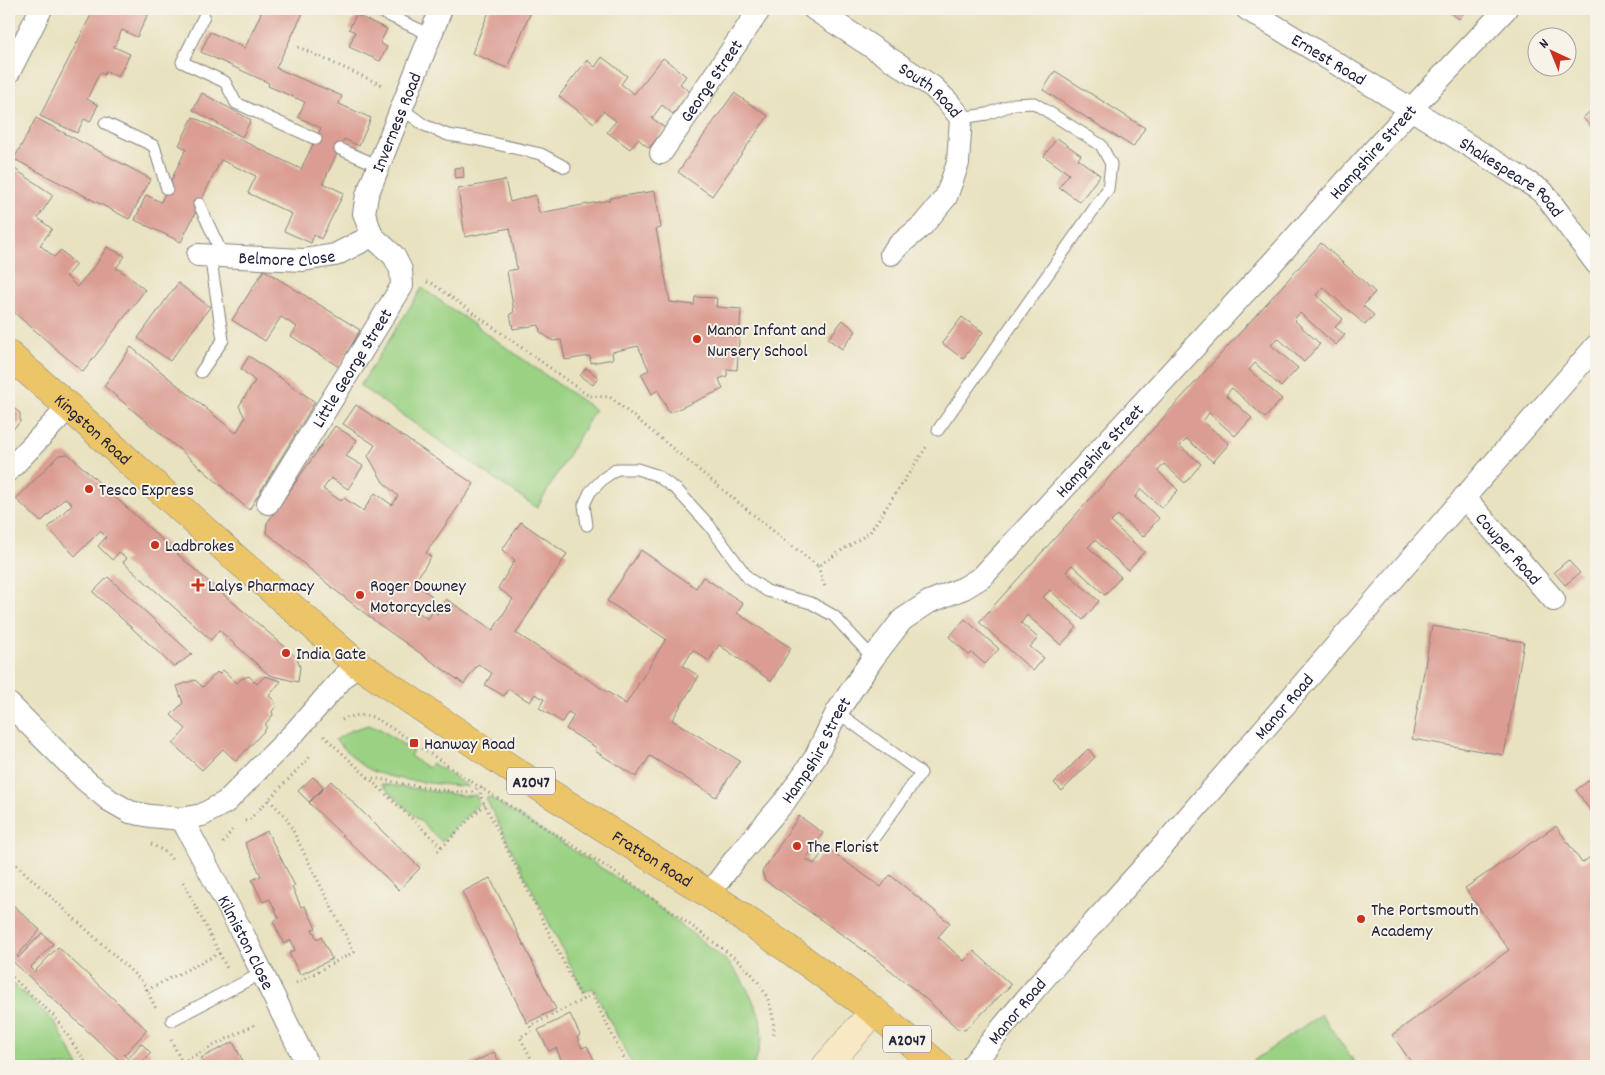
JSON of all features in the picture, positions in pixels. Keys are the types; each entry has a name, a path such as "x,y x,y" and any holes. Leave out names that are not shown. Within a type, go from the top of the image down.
{"main road":[{"name":"Kingston Road","path":"9,355 232,555 356,663"},
{"name":"Fratton Road","path":"356,663 516,772 709,894 874,1011 939,1066"},
{"path":"826,1066 874,1011"}],"street":[{"path":"9,72 41,9"},
{"name":"Inverness Road","path":"372,236 364,213 367,195 442,9"},
{"name":"George Street","path":"661,153 760,9"},
{"name":"South Road","path":"814,9 933,87 961,118 958,163 946,197 923,225 891,254"},
{"name":"Ernest Road","path":"1247,9 1411,109"},
{"name":"Hampshire Street","path":"709,894 736,858 785,801 815,758 837,712 873,658 902,620 929,602 964,588 982,577 1266,270 1411,109 1506,9"},
{"name":"Shakespeare Road","path":"1411,109 1543,192 1596,262"},
{"path":"372,236 394,256 401,270"},
{"name":"Belmore Close","path":"210,255 303,260 336,255 372,236"},
{"name":"Little George Street","path":"268,503 402,286 401,270"},
{"name":"Manor Road","path":"972,1066 1001,1028 1147,864 1596,346"},
{"path":"9,470 69,407"},
{"name":"Cowper Road","path":"1464,496 1554,600"},
{"path":"9,704 84,780 109,800 130,812 182,819 202,815 226,802 294,733 356,663"},
{"name":"Kilmiston Close","path":"182,819 308,1066"}],"lane":[{"path":"375,9 431,35"},
{"path":"204,16 182,62 225,82 236,103 316,139"},
{"path":"404,102 424,125 448,135 541,154 565,167"},
{"path":"938,430 1108,189 1111,164 1101,145 1034,103 1014,104 987,114 961,118"},
{"path":"105,123 154,146 167,189"},
{"path":"340,149 379,166"},
{"path":"199,204 210,255 223,340 201,372"},
{"path":"587,525 584,505 590,492 604,478 617,469 637,469 656,475 677,490 709,525 748,578 767,591 811,603 834,616 873,658"},
{"path":"837,712 921,773 868,846"},
{"path":"172,1020 262,973"}],"path":[{"path":"298,47 404,102"},
{"path":"401,270 433,284 588,396 610,397 818,566 870,532 938,430"},
{"path":"337,723 348,717 361,714 373,717 634,884 740,963 757,980 768,998 774,1016 774,1035"},
{"path":"321,742 330,729"},
{"path":"324,736 443,848"},
{"path":"243,822 249,820 311,756"},
{"path":"367,777 466,792 481,787"},
{"path":"481,787 480,795 582,999"},
{"path":"269,800 286,817 354,952 291,986"},
{"path":"438,851 485,804"},
{"path":"219,851 233,828"},
{"path":"161,849 167,853 177,870"},
{"path":"9,858 143,982 159,1014"},
{"path":"181,878 256,1024 182,1062"},
{"path":"147,990 220,953"},
{"path":"9,974 56,1018 88,1066"},
{"path":"535,1066 520,1037 532,1031 530,1026 592,995 628,1066"},
{"path":"170,1038 184,1066"}],"green space":[{"path":"422,288 595,410 537,508 360,386"},
{"path":"368,725 380,729 413,751 410,756 428,768 432,763 469,787 402,779 367,768 335,740 352,730"},
{"path":"381,784 466,796 476,795 479,803 442,842"},
{"path":"489,797 622,881 728,962 740,977 760,1017 762,1039 755,1063 752,1066 633,1066 593,988 584,992 486,799"},
{"path":"9,980 54,1021 79,1066 9,1066"},
{"path":"1321,1014 1357,1066 1246,1066"}],"building":[{"path":"94,9 142,9 149,12 137,37 122,30 114,47 130,54 118,77 106,71 104,75 100,72 87,99 98,105 90,122 84,119 77,133 40,116"},
{"path":"253,9 305,9 276,68 342,96 339,104 371,118 359,146 344,139 323,183 344,193 321,239 314,235 311,243 284,231 292,214 248,193 256,176 221,160 181,242 135,220 146,195 161,202 186,149 179,145 193,117 301,169 321,128 298,117 305,102 268,86 269,83 201,52 210,32 245,48 261,13"},
{"path":"490,9 532,9 507,68 472,53"},
{"path":"1445,9 1467,9 1459,19"},
{"path":"356,15 387,29 380,43 387,47 380,61 349,47 355,32 349,29"},
{"path":"602,57 627,76 621,84 634,94 663,58 686,76 680,84 690,92 673,114 662,105 652,118 665,128 649,148 638,139 630,149 607,132 616,121 603,111 594,123 559,96 587,60 595,67"},
{"path":"1055,71 1145,128 1133,147 1043,90"},
{"path":"202,93 251,120 242,137 193,110"},
{"path":"734,93 768,116 712,196 678,172"},
{"path":"1596,106 1596,132 1583,118"},
{"path":"36,118 151,179 129,219 14,159"},
{"path":"1057,138 1081,155 1078,159 1100,175 1080,202 1059,187 1069,174 1044,156"},
{"path":"9,165 53,195 38,218 52,229 40,245 54,257 61,250 76,265 66,276 77,287 97,263 107,247 125,256 116,268 145,290 83,372 9,308"},
{"path":"463,167 464,177 455,178 454,168"},
{"path":"505,180 510,202 535,195 539,213 610,200 610,198 655,191 661,228 656,229 670,302 694,305 695,297 717,298 716,307 741,309 737,370 727,369 727,376 719,379 723,389 669,413 658,390 652,394 641,374 649,370 638,346 612,352 613,359 591,363 590,356 565,360 561,340 553,341 540,332 539,325 513,329 510,314 514,312 507,271 517,269 510,228 465,237 458,189"},
{"path":"1321,243 1375,292 1363,306 1374,315 1365,325 1323,287 1316,295 1343,319 1335,327 1345,335 1336,345 1300,313 1297,316 1294,320 1320,344 1304,362 1278,338 1271,345 1298,368 1281,387 1255,363 1249,370 1282,399 1265,418 1232,388 1226,395 1252,418 1235,436 1209,413 1203,421 1229,444 1213,462 1187,439 1180,446 1201,464 1185,483 1164,464 1158,471 1178,490 1162,508 1141,489 1135,497 1159,518 1143,537 1118,515 1111,522 1144,552 1128,570 1095,540 1088,547 1121,577 1105,595 1072,565 1066,572 1099,601 1083,620 1050,590 1043,597 1077,627 1061,645 1027,615 1021,623 1038,638 1030,647 1044,658 1033,671 979,622"},
{"path":"264,270 360,330 339,367 291,336 297,327 281,317 265,341 232,320"},
{"path":"178,283 210,307 170,361 138,338"},
{"path":"962,317 983,332 963,359 942,343"},
{"path":"843,320 856,331 842,349 828,339"},
{"path":"131,347 236,433 245,418 239,406 255,381 241,369 249,356 315,402 249,510 104,386"},
{"path":"586,368 598,377 593,385 580,376"},
{"path":"9,404 20,413 20,422 9,433"},
{"path":"356,405 474,484 426,553 431,557 414,583 432,596 418,612 428,619 433,611 437,614 446,599 493,630 513,599 498,588 515,560 502,550 521,522 567,554 516,633 626,704 666,639 607,601 641,550 696,588 703,577 743,603 737,613 791,648 771,681 719,645 709,661 693,650 683,666 699,676 672,720 740,761 716,797 650,756 636,777 595,751 597,748 566,729 574,715 568,712 562,722 539,708 544,699 535,694 530,702 508,689 504,696 485,685 492,673 478,664 464,684 380,625 266,532 267,523 335,426 357,440 346,456 363,466 348,489 331,478 323,489 341,501 344,498 363,511 375,493 392,505 398,496 383,482 368,456 375,445 343,424"},
{"path":"68,454 195,570 290,651 297,659 300,667 298,682 269,675 219,630 211,640 123,562 127,559 119,552 112,560 98,546 106,537 100,531 75,556 48,528 72,504 65,498 41,522 16,499 59,455"},
{"path":"1568,560 1580,573 1565,585 1554,572"},
{"path":"108,577 192,654 174,667 93,592"},
{"path":"965,619 999,649 985,664 972,653 969,655 949,637"},
{"path":"1432,626 1524,642 1504,755 1412,739"},
{"path":"223,670 237,683 249,676 257,684 265,676 281,681 269,696 274,700 276,707 272,711 273,715 266,723 266,729 236,761 223,749 202,770 173,744 186,729 171,715 183,703 177,686 195,680 203,687 217,672 219,674"},
{"path":"1088,749 1095,757 1062,791 1054,783"},
{"path":"1596,775 1596,819 1576,790"},
{"path":"313,777 324,787 309,802 298,791"},
{"path":"331,781 420,868 399,890 309,803"},
{"path":"799,816 823,833 806,859 814,864 826,848 881,887 890,875 950,923 938,937 964,961 974,951 1011,985 965,1030 958,1029 926,999 879,961 765,880 762,872"},
{"path":"1556,826 1582,863 1596,853 1596,1066 1414,1066 1392,1035 1509,950 1465,888"},
{"path":"267,831 295,886 292,887 301,907 305,906 316,928 312,929 317,939 321,937 332,959 300,975 289,953 295,950 291,940 284,944 273,921 279,918 270,899 263,902 252,880 261,876 245,843"},
{"path":"490,878 556,1009 527,1023 462,892"},
{"path":"9,901 40,930 17,956 18,958 42,933 53,944 30,968 34,972 58,947 147,1030 124,1055 128,1059 141,1043 151,1053 139,1065 134,1061 129,1066 121,1066 123,1064 9,958"},
{"path":"570,1014 580,1035 577,1037 582,1048 587,1046 597,1066 557,1066 555,1062 561,1059 556,1048 549,1051 538,1030"},
{"path":"233,1042 244,1063 239,1066 206,1066 201,1058"},
{"path":"494,1052 501,1065 467,1066"}],"place":[{"name":"Manor Infant and Nursery School","path":"697,339"},
{"name":"Tesco Express","path":"89,489"},
{"name":"Ladbrokes","path":"155,545"},
{"name":"Lalys Pharmacy","path":"198,585"},
{"name":"Roger Downey Motorcycles","path":"360,595"},
{"name":"India Gate","path":"286,653"},
{"name":"Hanway Road","path":"414,743"},
{"name":"The Florist","path":"797,846"},
{"name":"The Portsmouth Academy","path":"1361,919"}]}
